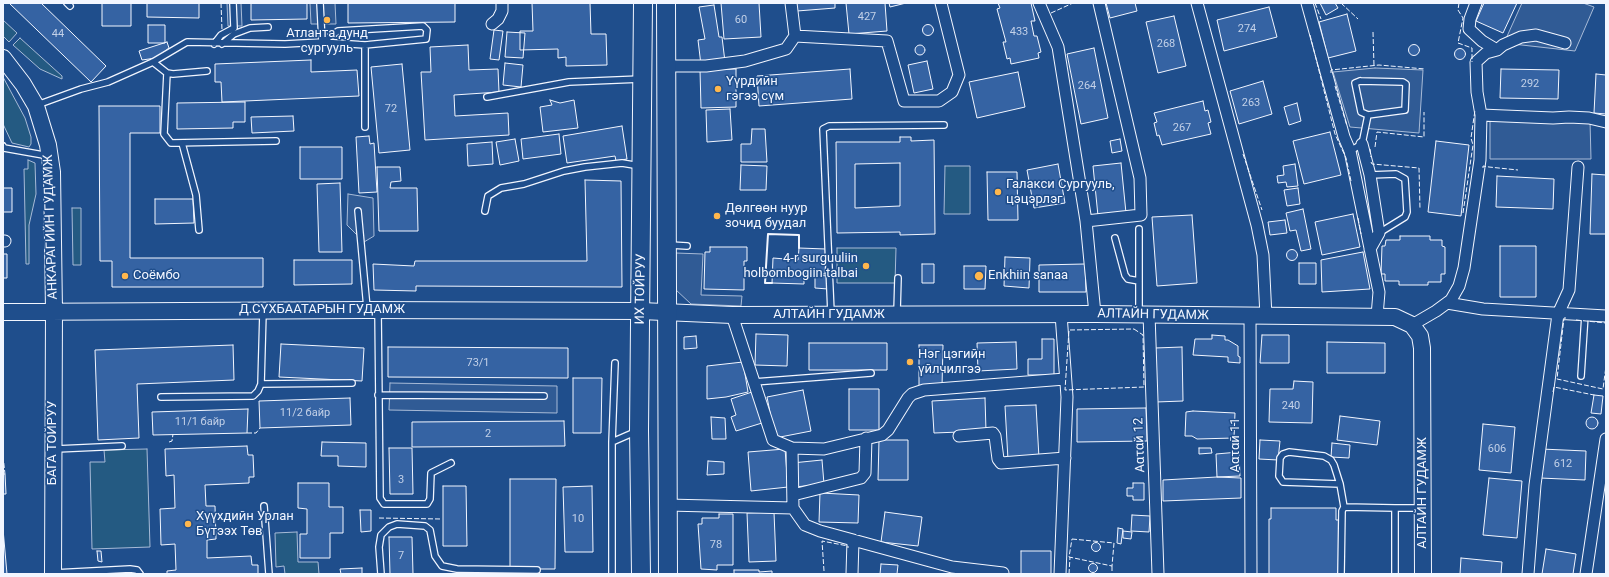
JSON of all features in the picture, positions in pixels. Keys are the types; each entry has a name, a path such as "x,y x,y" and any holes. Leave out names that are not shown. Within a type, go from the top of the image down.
{"main road":[{"name":"ИХ ТОЙРУУ","path":"640,574 639,430 643,3"},
{"name":"ИХ ТОЙРУУ","path":"666,3 668,574"},
{"name":"АНКАРАГИЙН ГУДАМЖ","path":"3,58 23,84 36,106 48,145 52,172 54,311"},
{"name":"Д.СҮХБААТАРЫН ГУДАМЖ","path":"3,312 263,310 641,311"},
{"name":"БАГА ТОЙРУУ","path":"53,574 54,311"},
{"name":"АЛТАЙН ГУДАМЖ","path":"641,311 732,315 1144,314 1266,317 1377,316 1399,318 1412,325 1420,336 1423,353 1423,574"}],"street":[{"path":"492,24 498,19 502,11 502,3"},
{"path":"666,66 706,66 745,61 786,49 795,36 791,3"},
{"path":"795,36 887,41 904,101 939,101 952,92 960,75 941,3"},
{"path":"1038,3 1058,47 1086,221 1095,314"},
{"path":"1086,221 1141,215 1140,178 1099,3"},
{"path":"1196,3 1257,225 1263,255 1266,317"},
{"path":"1306,3 1344,137 1350,151 1379,292 1377,316"},
{"path":"1476,3 1470,19 1469,29 1482,40 1498,50"},
{"path":"1412,325 1451,300 1459,286 1464,268 1480,160 1480,115 1477,92 1476,62 1486,54 1498,50 1503,45 1521,37 1536,35 1565,43"},
{"path":"1480,115 1589,118 1606,122"},
{"path":"1362,144 1370,175 1379,233 1370,249"},
{"path":"1528,574 1535,485 1558,314 1569,290 1578,167"},
{"path":"1447,303 1483,309 1606,316"},
{"path":"1060,574 1067,397 1061,314"},
{"name":"Ααταй 12","path":"1144,314 1158,574"},
{"path":"732,315 773,440 792,448 824,449 882,434 888,430 908,398 912,394 924,390 1065,379"},
{"name":"Ααταй 11","path":"1250,316 1251,574"},
{"path":"958,436 993,433 995,436 998,459 1001,462 1065,458"},
{"path":"793,495 861,478 865,473 866,438"},
{"path":"1586,574 1606,439"},
{"path":"792,448 793,508 805,525 853,540 952,567 1003,574"},
{"path":"667,505 793,508"},
{"path":"852,574 853,540"}],"lane":[{"path":"214,44 221,35 234,28 233,3"},
{"path":"320,3 322,42"},
{"path":"36,106 108,82 153,62 187,42 214,44 285,44 322,42 366,45 424,40 426,39 427,30 423,26 338,31 322,42"},
{"path":"222,44 234,34 250,28 268,27"},
{"path":"365,127 366,45"},
{"path":"153,62 167,73 207,71"},
{"path":"167,73 164,134 170,144 276,141"},
{"path":"487,97 570,82 643,79"},
{"path":"1360,81 1403,82 1406,84 1405,110 1368,114 1361,112 1359,109 1355,83 1360,81"},
{"path":"1350,151 1362,144 1368,114"},
{"path":"831,315 823,129 829,126 944,125"},
{"path":"182,143 196,195 199,230"},
{"path":"3,146 4,148 50,156"},
{"path":"485,211 488,196 501,188 524,184 564,171 585,167 622,163 642,166"},
{"path":"1370,175 1396,174 1405,179 1407,212 1405,217 1379,233"},
{"path":"358,211 372,310 378,395 380,498 384,504 427,504 430,499 431,473 451,463"},
{"path":"1139,229 1139,281 1144,314"},
{"path":"1115,238 1125,275 1128,279 1139,281"},
{"path":"668,245 687,246"},
{"path":"897,315 898,278"},
{"path":"161,396 253,396 258,391 261,384 263,310"},
{"path":"1581,376 1585,315"},
{"path":"612,574 612,442 615,363"},
{"path":"754,382 871,373"},
{"path":"261,384 352,383"},
{"path":"378,395 544,396"},
{"path":"612,442 639,430"},
{"path":"53,449 122,446"},
{"path":"1340,484 1284,482 1279,476 1280,458 1283,454 1289,452 1324,456 1334,465 1340,484 1344,507 1342,511 1341,574"},
{"path":"264,506 269,574"},
{"path":"1344,507 1423,508"},
{"path":"1395,508 1395,574"},
{"path":"381,574 379,547 381,535 389,527 397,524 426,526 430,530 434,556 442,566 464,570 537,570"},
{"path":"53,574 130,569 137,570 140,574"}],"shaded area":[{"path":"227,3 241,3 242,26 228,26"},
{"path":"310,3 335,3 336,24 311,24"},
{"path":"1522,3 1583,3 1594,7 1575,51 1504,43"},
{"path":"3,20 17,33 9,42 3,36"},
{"path":"20,38 62,76 62,79 40,69 13,45"},
{"path":"1375,68 1423,70 1419,133 1350,127 1333,72"},
{"path":"3,77 25,118 31,137 31,144 29,147 12,143 3,124"},
{"path":"1490,120 1590,121 1591,159 1490,159"},
{"path":"28,160 35,163 36,194 29,225 29,264 26,264 24,169 28,169"},
{"path":"945,166 970,166 970,214 944,214"},
{"path":"348,194 373,198 374,236 364,242 347,225"},
{"path":"72,208 81,208 81,265 73,265"},
{"name":"4-r surguuliin holbombogiin talbai","path":"837,248 896,248 895,283 837,283"},
{"path":"676,253 703,254 701,295 742,296 741,306 691,304 675,289"},
{"path":"390,383 557,386 557,413 389,410"},
{"path":"147,449 150,547 92,549 90,462 105,462 104,450"},
{"path":"297,532 298,562 318,562 319,574 285,574 284,566 276,567 275,533"}],"building":[{"path":"9,3 41,3 106,66 91,82"},
{"path":"102,3 131,3 131,26 102,26"},
{"path":"147,3 199,3 199,18 147,17"},
{"path":"251,3 307,3 307,19 251,20"},
{"path":"348,3 455,3 455,22 348,23"},
{"path":"532,3 590,3 591,34 606,34 607,65 566,66 566,57 558,58 558,49 520,50 520,31 533,31"},
{"path":"721,3 759,3 761,37 724,39"},
{"path":"796,3 835,3 835,8 797,11"},
{"path":"846,3 885,3 887,31 849,34"},
{"path":"889,3 906,3 890,7"},
{"path":"998,3 1031,3 1035,21 1031,21 1034,36 1037,36 1041,52 1038,53 1039,58 1011,64 1010,58 1007,59 1003,42 1006,42 997,9 1000,8"},
{"path":"1106,3 1135,3 1137,11 1110,18"},
{"path":"1320,3 1335,3 1338,8 1326,15"},
{"path":"1484,3 1517,3 1503,33 1476,21"},
{"path":"714,5 719,37 722,37 725,62 701,65 698,40 705,39 699,7"},
{"path":"1269,7 1277,37 1224,51 1217,20"},
{"path":"1347,14 1356,51 1328,58 1319,22"},
{"path":"1174,16 1186,66 1158,73 1146,22"},
{"path":"928,24 932,26 934,30 932,34 928,36 924,34 922,30 924,26"},
{"path":"148,25 165,25 165,43 148,43"},
{"path":"494,30 503,31 499,60 490,59"},
{"path":"507,32 525,33 523,58 505,57"},
{"path":"167,42 169,48 156,58 142,60 139,51"},
{"path":"468,45 469,70 498,69 499,92 454,95 455,116 508,113 509,135 425,140 421,72 431,72 430,47"},
{"path":"918,45 922,45 924,46 924,54 918,55 915,52 915,48"},
{"path":"1412,45 1416,45 1418,46 1418,54 1412,55 1409,52 1409,48"},
{"path":"1094,48 1108,118 1081,124 1067,54"},
{"path":"1458,49 1462,49 1464,50 1464,58 1458,59 1455,56 1455,52"},
{"path":"311,60 311,72 357,70 359,96 222,102 221,82 215,82 215,64"},
{"path":"927,61 933,89 914,93 908,65"},
{"path":"505,63 523,65 521,87 503,85"},
{"path":"402,64 410,150 379,153 371,67"},
{"name":"Үүрдийн гэгээ сүм","path":"736,69 736,107 701,108 700,70"},
{"path":"850,69 852,99 759,106 757,76"},
{"path":"1501,69 1559,70 1558,99 1500,98"},
{"path":"1018,72 1025,107 977,118 969,82"},
{"path":"1596,74 1606,75 1606,114 1594,113"},
{"path":"1263,81 1272,114 1239,124 1230,91"},
{"path":"550,100 560,103 574,100 578,128 543,132 540,107 552,105"},
{"path":"1203,101 1205,111 1208,110 1211,122 1208,123 1211,134 1162,145 1159,135 1157,136 1154,123 1157,122 1154,113"},
{"path":"245,102 245,122 233,122 233,128 177,129 177,103"},
{"path":"1297,103 1301,121 1289,125 1284,107"},
{"path":"99,106 160,106 160,133 130,133 130,258 263,258 263,287 112,287 112,261 100,261"},
{"path":"730,109 732,140 707,142 706,110"},
{"path":"293,116 294,131 252,133 251,117"},
{"path":"622,126 627,159 616,161 615,156 567,163 563,136"},
{"path":"752,129 765,129 767,162 741,162 741,144 751,144"},
{"path":"1330,132 1341,175 1304,184 1293,141"},
{"path":"559,134 561,154 523,159 521,139"},
{"path":"369,136 370,144 374,143 377,192 359,193 356,137"},
{"path":"900,137 911,137 911,141 934,140 935,234 900,235 900,232 837,233 836,142 900,142","holes":["900,163 900,206 855,208 855,164"]},
{"path":"515,139 519,161 500,165 496,142"},
{"path":"1120,139 1122,151 1112,153 1110,141"},
{"path":"1436,141 1469,145 1461,216 1428,212"},
{"path":"492,142 493,164 468,166 467,144"},
{"path":"300,147 342,147 342,179 300,179"},
{"path":"1121,163 1126,213 1098,216 1093,166"},
{"path":"1058,164 1065,203 1034,208 1027,170"},
{"path":"1295,164 1298,186 1287,187 1286,182 1278,183 1277,176 1284,175 1283,166"},
{"path":"741,165 767,166 766,190 740,190"},
{"path":"377,167 400,167 401,181 391,182 390,188 417,188 418,231 379,231"},
{"path":"987,172 1017,172 1018,220 988,220"},
{"path":"1592,174 1606,175 1606,234 1590,234"},
{"path":"1497,176 1554,179 1553,209 1496,207"},
{"path":"585,180 621,181 622,287 416,286 416,291 374,290 373,264 414,266 415,261 587,261"},
{"path":"340,183 342,252 319,252 317,184"},
{"path":"3,188 12,188 12,212 3,212"},
{"path":"1298,188 1300,204 1287,206 1284,190"},
{"path":"155,199 193,199 194,223 155,224"},
{"path":"1303,209 1311,249 1301,251 1296,230 1290,231 1286,213"},
{"path":"1353,214 1360,247 1322,255 1315,222"},
{"path":"1192,215 1197,283 1157,286 1152,217"},
{"path":"1285,220 1287,233 1270,235 1268,222"},
{"path":"1400,236 1430,236 1430,240 1442,240 1442,246 1445,247 1445,274 1441,274 1441,282 1428,282 1428,285 1399,285 1399,281 1385,281 1385,274 1381,274 1382,246 1385,246 1386,240 1400,240"},
{"path":"1500,246 1536,246 1536,297 1500,297"},
{"path":"710,247 747,247 747,261 744,261 744,290 704,289 705,252 710,252"},
{"path":"799,248 826,249 825,274 804,273 804,284 772,283 773,258 798,260"},
{"path":"1290,250 1294,250 1296,251 1296,259 1290,260 1287,257 1287,253"},
{"path":"1363,252 1370,289 1322,292 1321,260"},
{"path":"3,254 7,254 7,278 3,278"},
{"path":"1005,257 1030,258 1029,288 1004,286"},
{"path":"294,260 352,260 352,284 294,285"},
{"path":"1299,263 1316,263 1316,284 1299,284"},
{"path":"922,264 934,264 934,283 922,283"},
{"path":"1085,264 1086,292 1039,292 1039,265"},
{"path":"964,266 986,266 985,289 964,289"},
{"path":"815,275 828,276 828,289 815,288"},
{"path":"756,334 788,335 787,366 755,365"},
{"path":"1212,335 1225,336 1225,340 1228,340 1238,346 1240,363 1228,362 1228,357 1193,355 1195,339 1212,339"},
{"path":"1262,335 1289,335 1289,363 1260,363"},
{"path":"696,336 697,348 684,349 684,337"},
{"path":"1042,339 1054,339 1054,375 1028,375 1028,359 1042,359"},
{"path":"1016,342 1017,369 978,371 977,343"},
{"path":"1327,342 1385,343 1385,373 1327,373"},
{"path":"809,343 887,343 887,370 809,370"},
{"path":"281,344 364,348 362,381 279,377"},
{"path":"233,345 234,380 137,384 139,438 98,440 95,350"},
{"path":"919,345 943,345 942,387 919,386"},
{"path":"388,347 568,348 568,378 388,377"},
{"path":"1182,347 1183,401 1156,402 1155,348"},
{"path":"743,362 748,392 726,397 707,399 707,366"},
{"path":"573,378 602,378 601,433 573,433"},
{"path":"1294,381 1313,382 1312,423 1269,422 1270,389 1293,389"},
{"path":"849,389 879,389 879,430 849,430"},
{"path":"803,390 811,431 775,438 767,397"},
{"path":"752,392 762,423 736,431 731,417 736,415 731,399"},
{"path":"1594,395 1603,396 1601,414 1591,413"},
{"path":"350,398 351,425 260,428 259,401"},
{"path":"985,398 986,431 934,433 932,401"},
{"path":"1036,405 1039,458 1008,460 1005,406"},
{"path":"1146,408 1147,441 1077,442 1077,409"},
{"path":"248,409 247,433 153,435 152,412"},
{"path":"1186,412 1235,413 1234,438 1197,439 1192,436 1185,436"},
{"path":"1340,416 1380,421 1377,445 1337,440"},
{"path":"711,417 725,418 726,439 712,439"},
{"path":"1592,417 1596,419 1598,423 1596,427 1592,429 1588,427 1586,423 1588,419"},
{"path":"564,421 565,446 412,447 412,422"},
{"path":"1483,424 1515,427 1511,473 1479,470"},
{"path":"879,440 908,440 908,480 878,480"},
{"path":"1260,440 1280,441 1278,460 1259,459"},
{"path":"322,442 366,443 366,467 338,466 338,456 321,456"},
{"path":"1332,443 1350,445 1349,458 1331,457"},
{"name":"Хүүхдийн Урлан Бүтээх Төв","path":"247,446 248,455 253,455 254,477 249,477 249,483 205,485 206,506 215,506 216,539 207,540 207,558 251,556 252,565 258,565 258,574 167,574 167,571 176,570 175,544 161,545 160,509 175,508 174,475 166,476 165,449"},
{"path":"389,448 412,448 413,494 390,494"},
{"path":"1199,448 1211,448 1212,453 1199,454"},
{"path":"785,449 788,487 751,491 748,452"},
{"path":"1541,449 1586,451 1585,480 1540,478"},
{"path":"1239,452 1240,476 1217,477 1216,454"},
{"path":"822,460 824,484 795,487 792,463"},
{"path":"708,461 724,462 724,474 707,475"},
{"path":"3,474 5,474 6,494 3,494"},
{"path":"1217,477 1241,478 1241,498 1163,501 1163,480"},
{"path":"1489,478 1522,481 1517,538 1483,535"},
{"path":"510,479 556,479 555,569 510,569"},
{"path":"298,483 329,483 329,507 343,507 343,533 330,533 330,558 300,558 300,534 307,534 307,509 298,508"},
{"path":"1133,483 1144,483 1144,500 1133,500 1133,496 1127,496 1127,488 1133,488"},
{"path":"443,486 466,486 467,546 443,546"},
{"path":"592,486 593,552 565,552 563,487"},
{"path":"820,493 859,495 858,523 819,522"},
{"path":"1271,508 1336,508 1336,520 1339,520 1339,574 1269,574 1269,519 1271,519"},
{"path":"360,510 371,510 371,531 361,532"},
{"path":"774,512 776,561 749,562 747,513"},
{"path":"885,512 922,517 918,546 881,542"},
{"path":"719,514 733,514 733,565 717,565 717,570 701,569 698,524 702,524 702,518 719,518"},
{"path":"1132,515 1150,516 1149,532 1131,531"},
{"path":"1118,528 1123,529 1121,544 1117,543"},
{"path":"3,529 7,574 3,574"},
{"path":"1123,531 1132,532 1131,539 1123,538"},
{"path":"389,537 412,537 413,574 390,574"},
{"path":"1096,542 1101,547 1096,552 1091,547"},
{"path":"1546,549 1576,554 1573,574 1542,574"},
{"path":"97,551 101,551 102,562 98,561"},
{"path":"1021,551 1051,551 1051,574 1021,574"},
{"path":"1461,558 1502,562 1501,574 1460,574"},
{"path":"1093,563 1098,568 1093,573 1088,568"},
{"path":"881,564 898,565 897,574 880,574"},
{"path":"362,568 362,574 341,574 340,569"},
{"path":"734,570 759,570 759,572 772,571 772,574 734,574"}],"fence":[{"path":"221,3 222,30"},
{"path":"1051,13 1073,3"},
{"path":"1315,3 1321,19"},
{"path":"1341,3 1358,19"},
{"path":"1459,3 1458,10 1463,18 1458,43 1472,48 1472,62"},
{"path":"1373,32 1374,66"},
{"path":"1310,35 1335,134 1346,158 1351,181"},
{"path":"1331,73 1331,70 1379,65 1425,69"},
{"path":"1335,86 1347,126"},
{"path":"1463,213 1473,145 1471,138 1475,110"},
{"path":"1375,147 1377,132 1424,137 1424,112"},
{"path":"1370,149 1371,157"},
{"path":"1243,154 1262,210"},
{"path":"1371,162 1372,164 1419,168 1420,209"},
{"path":"1483,168 1483,166 1518,170"},
{"path":"1358,218 1361,234"},
{"path":"1566,318 1564,318 1557,379 1603,389 1606,366"},
{"path":"1576,320 1606,323"},
{"path":"1134,329 1143,335 1144,387 1065,390 1069,330 1134,329"},
{"path":"1553,392 1554,387 1594,395"},
{"path":"247,433 256,433 260,428"},
{"path":"169,442 172,441 173,434"},
{"path":"3,456 5,474"},
{"path":"379,518 441,519"},
{"path":"1072,539 1114,543 1112,566 1069,557 1072,539"},
{"path":"824,571 822,541 848,546 848,548"},
{"path":"1069,574 1070,557"},
{"path":"1112,566 1112,574"}],"wall":[{"path":"772,283 765,283 768,234 799,235 799,248"}],"place":[{"name":"Атланта дунд сургууль","path":"327,20"},
{"name":"Үүрдийн гэгээ сүм","path":"718,89"},
{"name":"Галакси Сургууль, цэцэрлэг","path":"998,192"},
{"name":"Дөлгөөн нуур зочид буудал","path":"717,216"},
{"name":"4-r surguuliin holbombogiin talbai","path":"866,266"},
{"name":"Соёмбо","path":"125,276"},
{"name":"Enkhiin sanaa","path":"979,276"},
{"name":"Нэг цэгийн үйлчилгээ","path":"910,362"},
{"name":"Хүүхдийн Урлан Бүтээх Төв","path":"188,524"}]}
